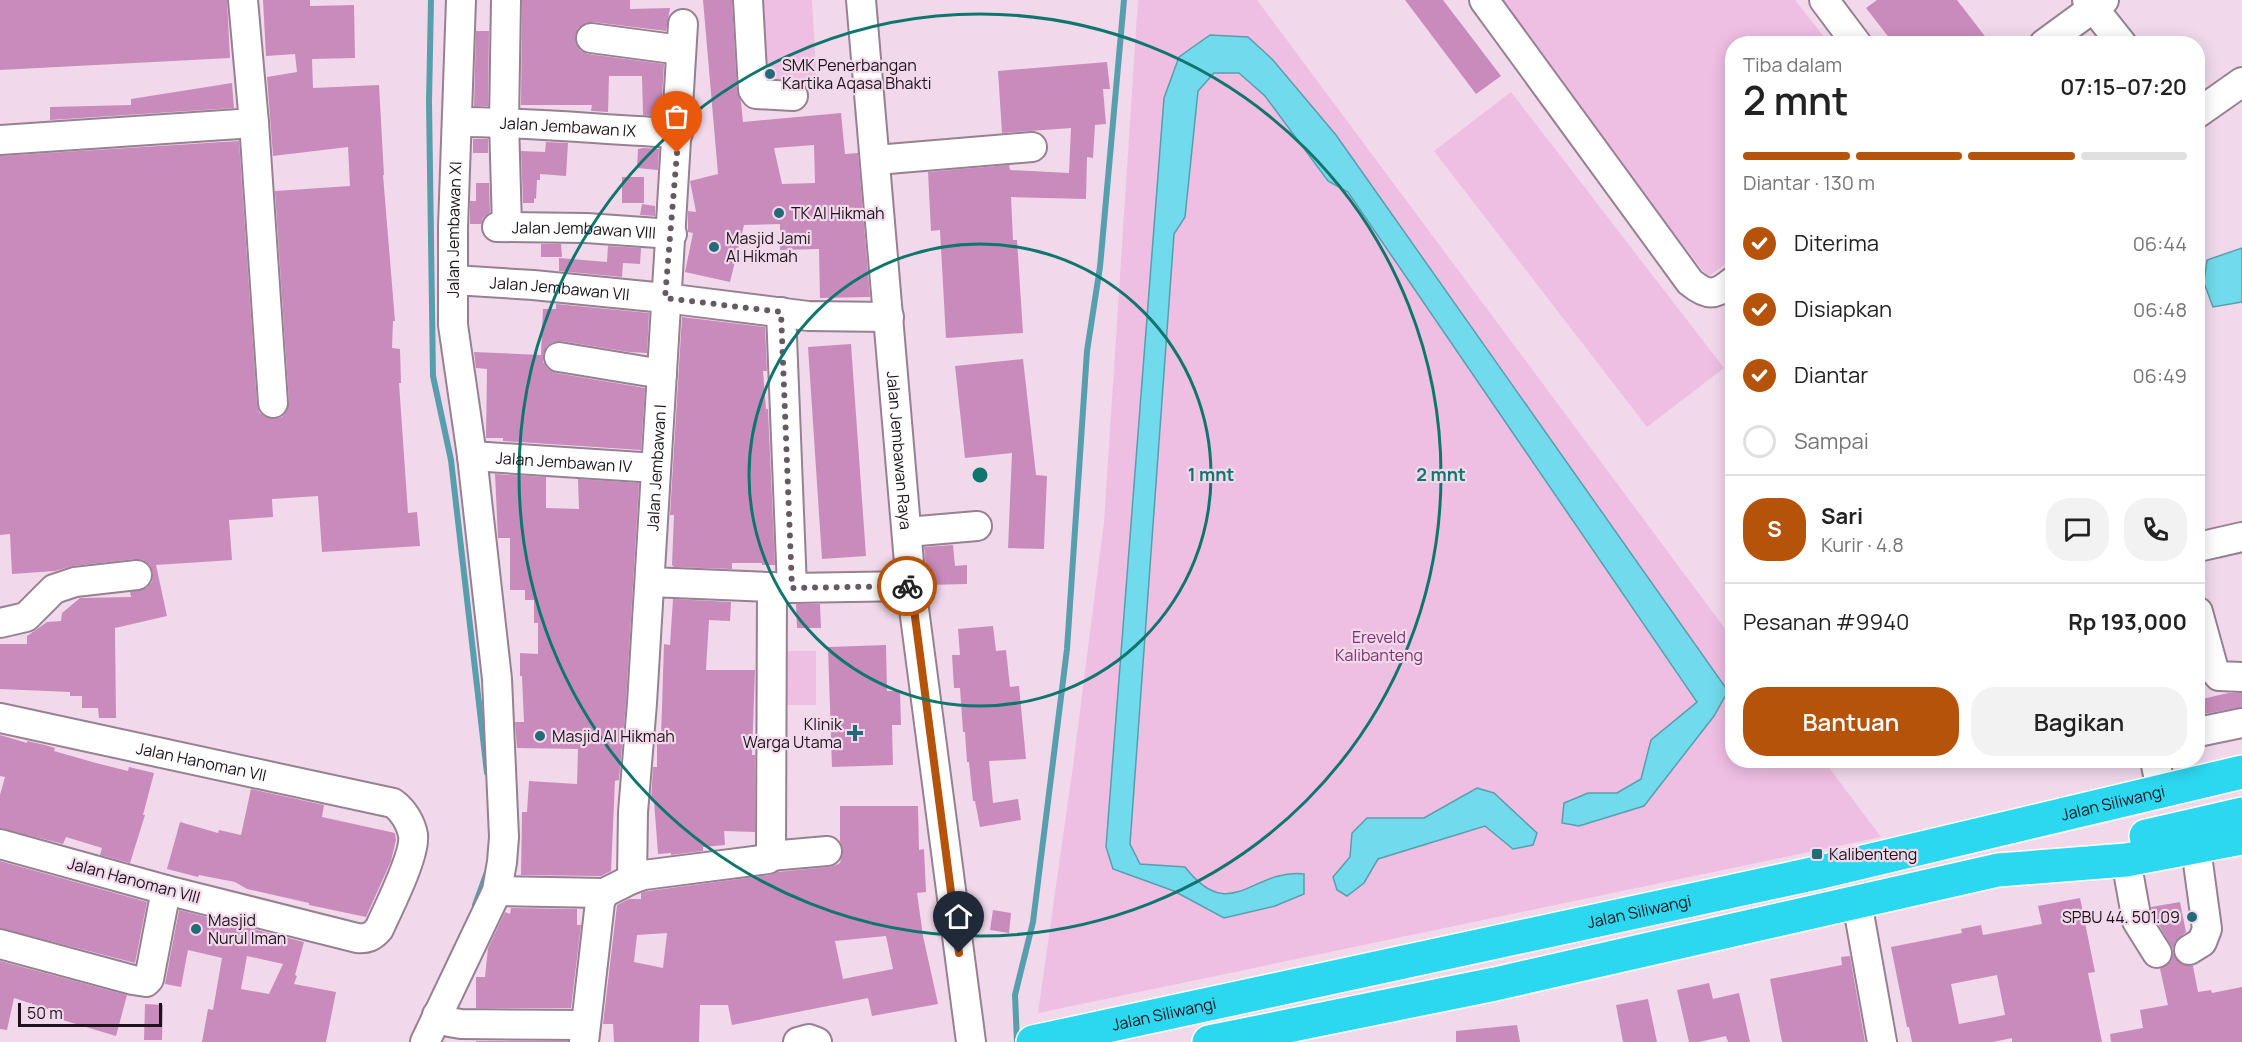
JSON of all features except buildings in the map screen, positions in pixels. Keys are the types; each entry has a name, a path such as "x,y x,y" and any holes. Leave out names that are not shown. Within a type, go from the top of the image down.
{"highway":[{"name":"Jalan Siliwangi","path":"1033,1042 1821,872 2158,775 2242,772"},
{"path":"1223,1041 1495,984 2242,814"},
{"path":"1998,870 2126,860 2242,838"}],"street":[{"path":"243,0 254,123 273,403"},
{"name":"Jalan Jembawan XI","path":"461,0 453,226 453,325 472,456"},
{"path":"504,122 506,0"},
{"path":"748,0 753,90 762,96 793,96"},
{"name":"Jalan Jembawan Raya","path":"861,0 911,586 971,1042"},
{"path":"1484,0 1690,282 1702,292 1720,292 1725,288"},
{"path":"1824,0 1851,36"},
{"path":"2064,36 2101,21"},
{"name":"Jalan Jembawan I","path":"591,38 682,37 650,582 633,812 632,879"},
{"path":"2205,108 2242,82"},
{"name":"Jalan Jembawan IX","path":"457,122 504,122 678,134"},
{"name":"Jalan Jembawan VIII","path":"504,122 502,226 586,228 672,234"},
{"path":"0,140 254,123"},
{"path":"876,160 1032,147"},
{"name":"Jalan Jembawan VII","path":"454,279 665,298 808,316 889,317"},
{"path":"769,857 782,587 781,312"},
{"path":"559,357 662,374"},
{"path":"425,1042 497,891 502,862 504,837 497,679 472,456"},
{"name":"Jalan Jembawan IV","path":"472,456 656,468"},
{"path":"907,532 977,526"},
{"path":"2205,545 2242,537"},
{"path":"0,623 26,617 54,589 75,582 138,575"},
{"path":"650,582 782,587 911,586"},
{"path":"2205,637 2214,670 2219,676 2242,677"},
{"name":"Jalan Hanoman VII","path":"0,718 393,803 400,808 413,835 411,850 379,929 373,936"},
{"path":"2205,731 2242,723"},
{"name":"Jalan Hanoman VIII","path":"0,844 166,890 357,938 373,936"},
{"path":"2190,950 2202,942 2207,929 2196,848"},
{"path":"497,891 604,893 632,879 684,869 760,862 769,857 827,851"},
{"path":"2126,860 2137,921 2157,953"},
{"path":"0,944 122,978 146,982 149,979 166,890"},
{"path":"437,1015 449,1022 461,1024 584,1034 600,902 604,893"},
{"path":"1857,902 1882,1042"},
{"path":"798,1042 809,1040 816,1042"}],"green space":[{"path":"757,0 812,0 817,87 763,90"},
{"name":"Ereveld Kalibanteng","path":"1138,0 1257,0 1725,629 1725,768 1829,768 1881,837 1038,1013 1104,522"},
{"path":"1492,0 1795,0 1823,36 1725,36 1725,264 1708,277"},
{"path":"1511,92 1724,368 1647,427 1434,151"},
{"path":"780,651 816,651 816,705 780,705"}],"water":[{"path":"1210,35 1248,37 1272,59 1336,135 1725,687 1725,696 1714,716 1644,806 1579,826 1562,823 1564,803 1588,793 1617,793 1641,779 1651,740 1697,702 1348,192 1328,181 1265,96 1239,73 1214,73 1198,91 1185,217 1174,234 1130,844 1140,864 1185,867 1201,884 1216,892 1229,894 1286,874 1304,874 1304,894 1275,906 1224,918 1174,891 1113,869 1106,847 1164,98 1179,57"},
{"path":"2242,248 2242,302 2213,307 2205,286 2207,260"},
{"path":"1477,788 1494,793 1537,833 1533,845 1513,849 1485,826 1378,859 1364,883 1347,896 1337,890 1333,877 1350,857 1352,833 1367,818 1424,818"}],"waterway":[{"path":"431,0 429,102 433,376 451,460 487,773"},
{"path":"1017,1042 1015,995 1033,922 1067,649 1087,351 1100,267 1124,0"},
{"path":"475,905 487,872"}],"way so far":[{"path":"677,153 665,298 781,312 792,588 907,586"}],"place":[{"name":"SMK Penerbangan Kartika Aqasa Bhakti","path":"770,74"},
{"name":"TK Al Hikmah","path":"779,213"},
{"name":"Masjid Jami Al Hikmah","path":"714,247"},
{"name":"Klinik Warga Utama","path":"855,733"},
{"name":"Masjid Al Hikmah","path":"540,736"},
{"name":"Kalibenteng","path":"1817,854"},
{"name":"SPBU 44. 501.09","path":"2192,917"},
{"name":"Masjid Nurul Iman","path":"196,929"}],"route":[{"path":"907,586 911,586 959,953"}]}
